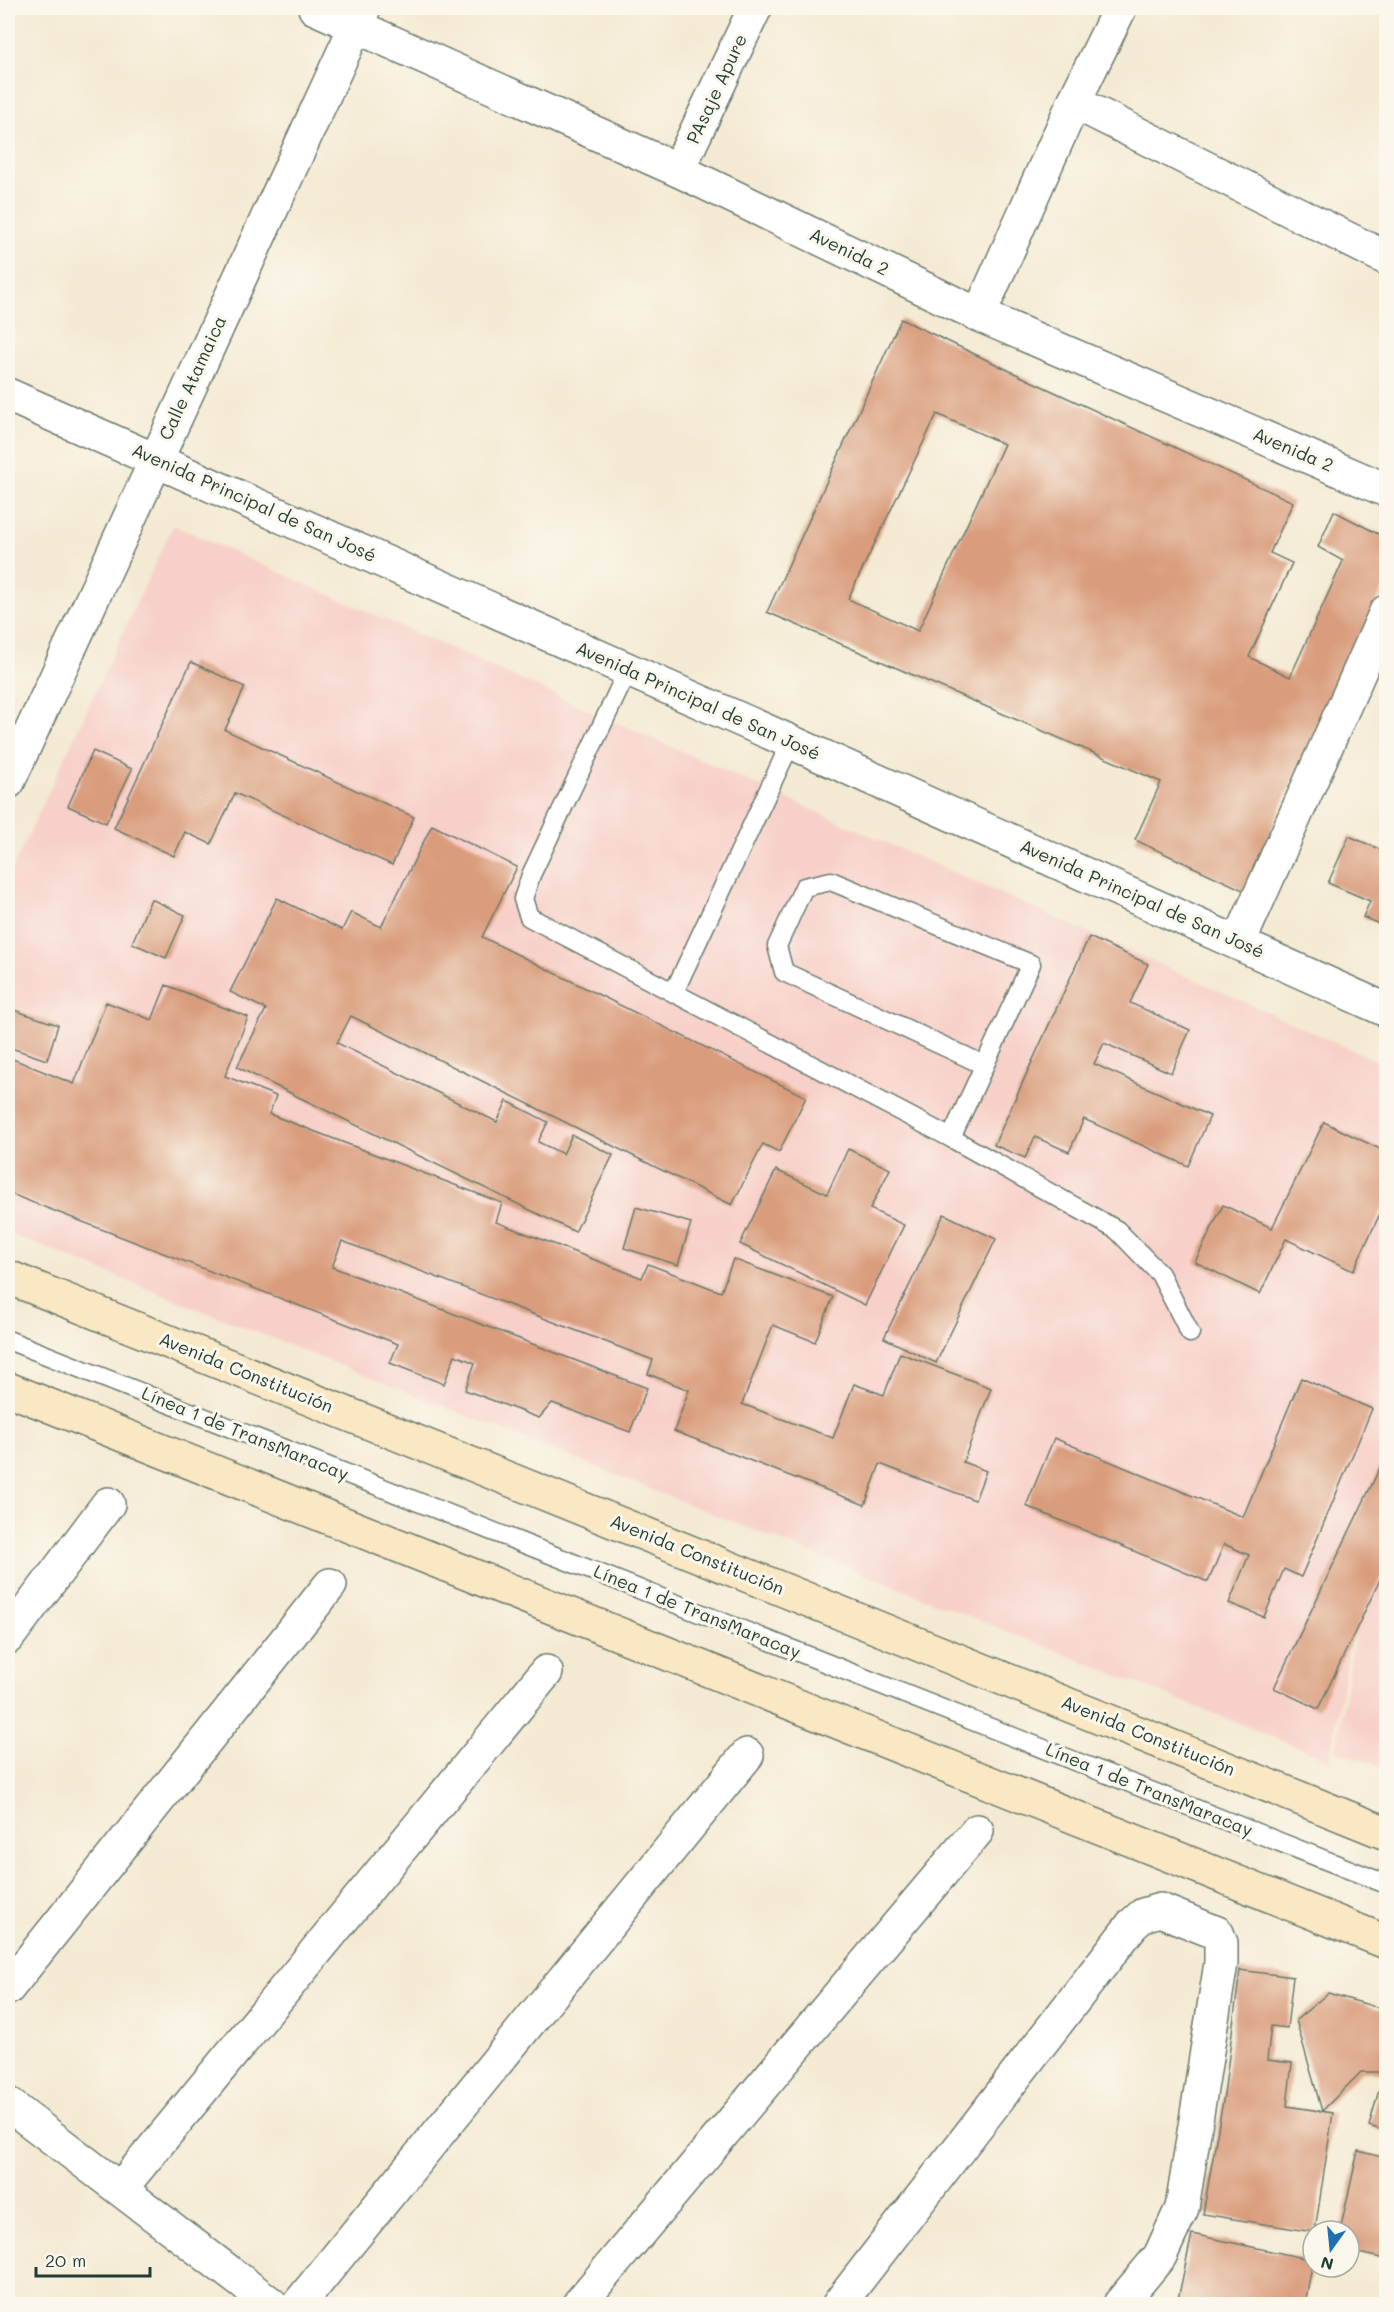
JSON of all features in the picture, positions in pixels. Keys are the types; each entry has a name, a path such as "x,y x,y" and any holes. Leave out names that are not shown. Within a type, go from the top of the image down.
{"street":[{"name":"Avenida 2","path":"315,8 359,16 979,315 1386,490"},
{"name":"PAsaje Apure","path":"678,170 755,8"},
{"path":"979,315 1074,102 1120,8"},
{"name":"Calle Atamaica","path":"8,783 359,16"},
{"path":"1074,102 1386,258"},
{"name":"Avenida Principal de San José","path":"8,395 791,742 1386,1010"},
{"path":"1239,942 1386,612"},
{"name":"Avenida Constitución","path":"8,1277 1386,1833"},
{"path":"8,1389 1386,1942"},
{"path":"8,1637 108,1504"},
{"path":"8,1988 330,1585"},
{"path":"121,2188 546,1672"},
{"path":"299,2304 747,1755"},
{"path":"579,2304 977,1831"},
{"path":"839,2304 1132,1925 1143,1914 1160,1910 1217,1933 1221,1943 1221,1962 1182,2208 1160,2256 1120,2304"},
{"path":"8,2104 271,2304"}],"lane":[{"path":"628,670 531,875 523,899 529,917 951,1138 1117,1230 1160,1274 1190,1333"},
{"path":"674,992 791,742"},
{"path":"951,1138 1031,964 831,881 804,887 777,946 784,972 984,1065"},
{"name":"Línea 1 de TransMaracay","path":"8,1340 1386,1884"}],"shaded area":[{"path":"173,525 1386,1065 1386,1429 1330,1760 8,1233 8,879"},
{"path":"1386,1442 1386,1769 1336,1751"}],"building":[{"path":"901,319 1293,502 1270,553 1292,563 1249,657 1290,677 1343,561 1318,547 1334,511 1386,538 1386,583 1287,794 1245,891 1135,840 1161,782 767,612","holes":["937,414 1004,444 918,631 848,599"]},
{"path":"191,662 245,687 225,730 414,817 392,865 235,793 211,844 185,832 174,856 114,828"},
{"path":"93,751 132,769 106,823 68,806"},
{"path":"432,825 517,867 482,937 806,1097 779,1152 763,1144 732,1205 351,1016 337,1043 497,1122 507,1101 548,1122 538,1142 563,1154 572,1135 613,1155 575,1232 237,1067 266,1009 230,992 277,898 342,930 351,912 381,927"},
{"path":"1349,836 1386,852 1386,927 1363,917 1370,901 1328,883"},
{"path":"151,899 185,915 166,958 132,943"},
{"path":"1089,937 1148,964 1130,1003 1190,1030 1171,1073 1104,1043 1094,1064 1210,1116 1188,1166 1084,1119 1069,1152 1035,1137 1025,1158 994,1145"},
{"path":"166,985 248,1017 225,1076 276,1096 269,1114 502,1203 496,1222 642,1278 648,1264 721,1292 733,1259 833,1297 815,1342 773,1325 742,1404 833,1438 854,1384 884,1395 900,1353 991,1388 963,1462 986,1471 975,1500 880,1464 865,1505 674,1431 689,1390 648,1374 653,1360 342,1241 332,1267 647,1388 630,1432 552,1403 539,1418 465,1390 475,1363 455,1355 444,1384 390,1363 398,1344 8,1193 8,1057 74,1084 106,1002 152,1020"},
{"path":"8,1008 58,1025 47,1060 8,1047"},
{"path":"1324,1122 1386,1152 1386,1201 1353,1271 1286,1239 1260,1294 1195,1262 1223,1205 1272,1228"},
{"path":"848,1149 890,1169 870,1209 904,1225 865,1305 740,1244 776,1170 827,1194"},
{"path":"636,1207 691,1223 678,1265 624,1248"},
{"path":"944,1214 996,1239 936,1363 884,1338"},
{"path":"1301,1378 1372,1409 1301,1577 1284,1569 1264,1617 1229,1603 1249,1555 1224,1544 1208,1582 1026,1506 1054,1438 1243,1517"},
{"path":"1386,1455 1386,1567 1318,1709 1274,1688"},
{"path":"1240,1970 1293,1977 1287,2028 1271,2026 1267,2060 1292,2063 1287,2106 1333,2113 1317,2219 1301,2219 1301,2230 1203,2214 1224,2095"},
{"path":"1328,1993 1386,2010 1386,2131 1369,2126 1384,2072 1361,2072 1322,2111 1296,2020"},
{"path":"1358,2151 1386,2158 1386,2259 1361,2254 1361,2219 1343,2219"},
{"path":"1192,2234 1301,2257 1301,2279 1310,2279 1305,2304 1177,2304"}]}
